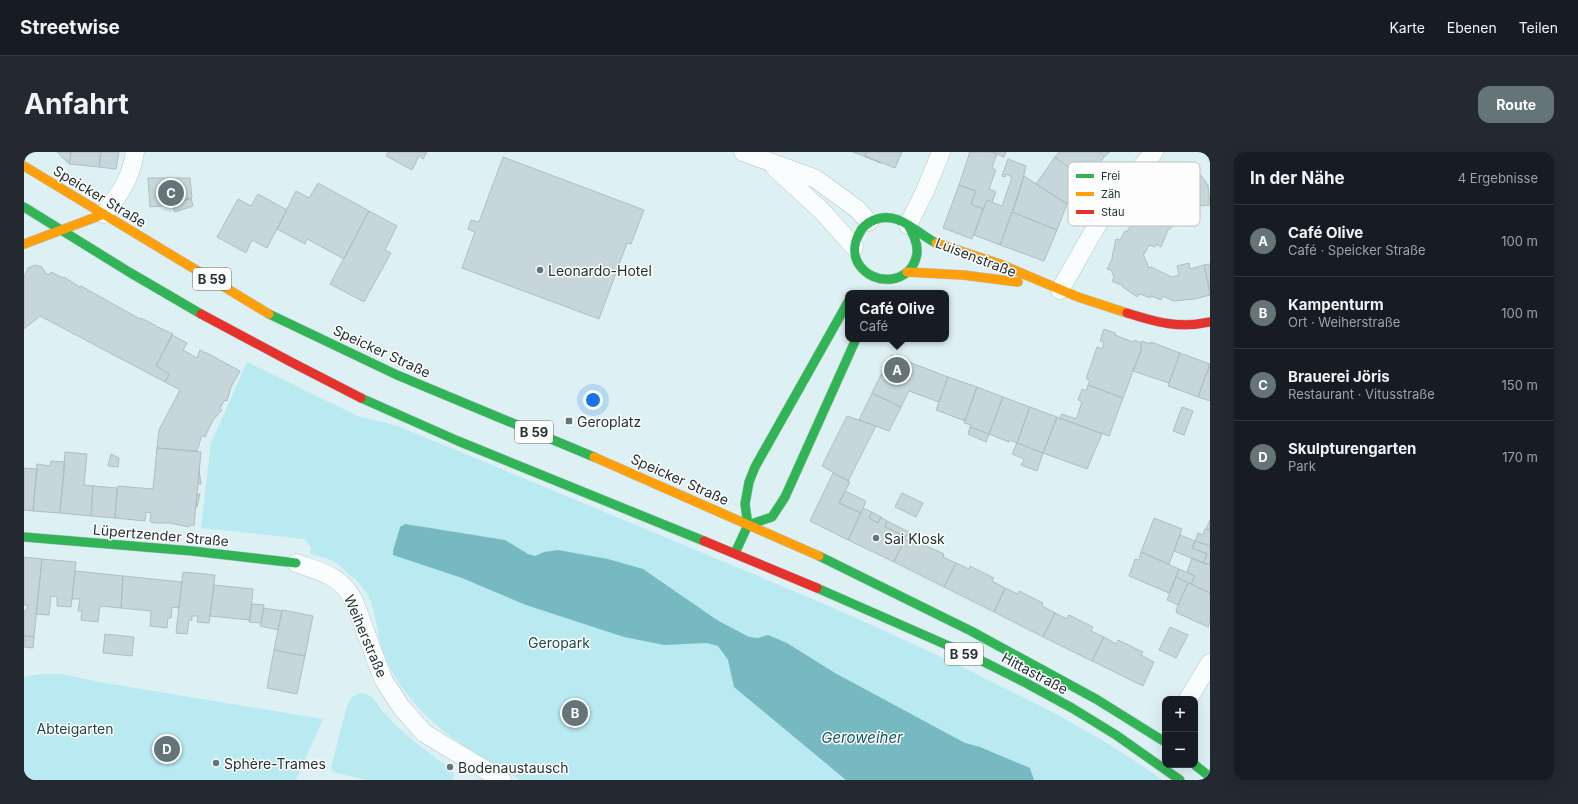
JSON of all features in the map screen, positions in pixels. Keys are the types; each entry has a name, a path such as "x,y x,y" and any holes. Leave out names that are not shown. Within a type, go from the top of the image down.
{"main road":[{"name":"Speicker Straße","path":"24,166 268,314 397,375 633,473 748,524"},
{"name":"B 59","path":"24,207 172,297 258,346 411,421 735,553"},
{"path":"24,244 104,214"},
{"path":"889,217 908,225 918,244 918,254 914,264 907,272 888,284 872,277 858,268 854,247 856,237 862,228 869,222 879,218 889,217"},
{"name":"Luisenstraße","path":"908,225 934,242 997,263 1060,290 1117,311 1170,325 1209,323"},
{"name":"Luisenstraße","path":"907,272 992,277 1060,290"},
{"name":"Speicker Straße","path":"748,524 745,504 749,482 755,467 845,307"},
{"path":"735,553 748,524 772,517 785,497 855,342"},
{"name":"Hittastraße","path":"748,524 806,549 971,631 1162,735"},
{"name":"Lüpertzender Straße","path":"24,537 192,551 296,563"},
{"name":"Hittastraße","path":"735,553 793,577 1001,670 1041,691 1117,735 1180,780"},
{"path":"1198,767 1210,777"}],"street":[{"path":"104,214 124,187 133,164 135,152"},
{"path":"743,152 816,179 857,209 869,222"},
{"path":"908,225 926,191 941,152"},
{"path":"1146,162 1154,152"},
{"path":"767,161 822,211 854,247"},
{"path":"1060,290 1097,226"},
{"name":"Weiherstraße","path":"296,563 332,576 349,592 354,601 383,679 401,706 424,733 502,780"},
{"path":"1190,696 1210,664"}],"green space":[{"name":"Geropark","path":"247,362 358,416 395,425 841,611 991,681 1067,720 1115,748 1162,780 520,780 453,738 417,706 389,667 383,653 374,612 368,596 363,587 342,567 333,561 310,554 311,547 304,539 201,528 211,443"},
{"name":"Abteigarten","path":"41,674 62,674 99,682 323,719 296,780 24,780 24,677"},
{"path":"362,693 372,698 384,713 408,736 452,769 454,776 452,780 367,780 333,772 331,767 347,706 356,694"}],"water":[{"name":"Geroweiher","path":"405,524 505,540 528,554 535,556 544,552 558,550 608,559 643,569 717,620 749,637 758,638 768,635 787,643 835,673 965,743 980,747 1030,768 1034,780 846,780 734,687 728,660 718,646 707,643 664,645 624,637 526,605 462,578 393,555 400,527"}],"building":[{"path":"57,152 71,152 69,164"},
{"path":"71,152 101,152 99,167 69,164"},
{"path":"101,152 119,152 116,169 99,167"},
{"path":"388,152 427,152 423,159 419,156 412,170 386,156"},
{"path":"853,152 867,152 865,156 881,163"},
{"path":"867,152 902,152 895,168 865,156"},
{"path":"970,152 991,152 997,154 992,168 996,170 989,189 996,192 992,202 987,200 983,209 971,204 976,191 959,185"},
{"path":"991,152 1006,152 1004,157"},
{"path":"1059,152 1099,152 1104,157 1100,162 1068,162 1068,167 1055,157"},
{"path":"1099,152 1110,152 1104,157"},
{"path":"503,157 644,210 631,244 627,243 599,319 462,268 475,232 468,229 471,220 479,222"},
{"path":"1055,157 1068,167 1068,203 1067,204 1036,184"},
{"path":"1008,159 1026,166 1019,194 1000,245 974,235 987,200 1002,206 1012,177 1006,174 1005,177 1002,176"},
{"path":"1200,174 1208,185 1210,205 1200,206"},
{"path":"1024,176 1067,204 1057,230 1012,212"},
{"path":"148,178 190,178 192,198 172,205 150,207"},
{"path":"318,183 369,211 344,259 307,239 305,244 277,229 296,191 309,198"},
{"path":"959,185 976,191 971,204 983,209 972,239 943,228"},
{"path":"258,194 287,210 267,248 252,240 246,253 217,237 238,199 251,206"},
{"path":"191,198 193,206 175,212 172,204"},
{"path":"369,211 397,226 385,250 391,253 364,302 330,284"},
{"path":"1012,212 1057,230 1044,261 1000,245"},
{"path":"1130,226 1173,226 1168,230 1161,247 1156,244 1155,247 1149,245 1143,254 1149,268 1151,267 1172,277 1179,275 1177,266 1189,263 1190,269 1204,265 1210,295 1194,299 1174,301 1163,296 1161,300 1140,294 1137,297 1123,286 1112,281 1114,277 1111,270 1107,269 1113,257 1116,239 1120,240 1125,231 1127,232"},
{"path":"1210,264 1210,290 1204,265"},
{"path":"35,265 42,267 46,274 49,275 51,272 63,278 64,277 140,319 141,318 158,328 173,334 156,366 169,374 165,382 40,316 24,329 24,277 28,268"},
{"path":"1104,329 1133,342 1134,340 1142,343 1140,347 1142,348 1123,398 1088,385 1090,380 1086,379 1097,347 1102,349 1104,342 1100,341"},
{"path":"172,335 187,343 183,350 197,358 200,350 240,371 231,387 227,401 225,400 220,408 222,410 213,420 205,437 202,435 197,451 157,448 159,430 180,390 165,382 169,374 156,366"},
{"path":"1142,341 1150,344 1151,342 1180,353 1169,383 1133,371 1142,348 1140,347"},
{"path":"1180,353 1210,364 1198,397 1168,386"},
{"path":"891,355 948,377 939,402 909,391 901,407 872,393"},
{"path":"1210,364 1210,401 1198,397"},
{"path":"948,377 977,387 965,421 936,410"},
{"path":"1088,385 1123,398 1109,436 1060,418 1062,414 1076,419 1082,402 1078,400 1082,389 1086,391"},
{"path":"977,387 1003,397 989,434 970,427 971,425 964,423"},
{"path":"872,393 901,407 889,431 859,420"},
{"path":"1003,397 1030,407 1017,443 1010,440 1009,442 989,434"},
{"path":"1030,407 1057,417 1043,453 1017,443"},
{"path":"1182,407 1193,411 1184,435 1173,431"},
{"path":"847,416 876,426 848,481 822,466"},
{"path":"1057,417 1102,434 1087,469 1043,453"},
{"path":"970,427 989,434 986,442 968,434"},
{"path":"1017,443 1043,453 1037,471 1021,465 1024,459 1012,454"},
{"path":"157,448 201,452 194,526 190,525 189,527 170,523 150,522 151,513 146,512 145,521 115,518 118,486 153,489"},
{"path":"65,452 87,454 84,485 93,486 91,516 60,513"},
{"path":"111,454 119,458 118,467 108,466"},
{"path":"51,461 65,462 60,513 33,511 37,464 50,466"},
{"path":"24,468 37,469 33,511 24,510"},
{"path":"199,470 201,484 198,484"},
{"path":"833,473 850,482 839,503 861,513 848,540 810,521"},
{"path":"93,486 117,488 115,518 91,516"},
{"path":"845,491 866,501 861,513 839,503"},
{"path":"902,493 923,503 916,517 895,507"},
{"path":"197,494 200,494 196,507"},
{"path":"863,508 872,512 869,518 878,523 881,517 887,521 885,527 906,537 894,562 848,540"},
{"path":"872,512 881,517 878,523 869,518"},
{"path":"1154,518 1182,529 1169,564 1141,552"},
{"path":"1210,520 1210,530 1206,529"},
{"path":"887,521 909,532 906,537 885,527"},
{"path":"1205,529 1210,530 1210,546 1195,541 1198,533 1203,535"},
{"path":"1180,535 1195,541 1192,548 1207,554 1203,563 1174,551"},
{"path":"905,539 918,546 920,543 944,554 943,557 956,563 944,587 894,562"},
{"path":"1195,541 1210,546 1210,565 1203,563 1207,554 1192,548"},
{"path":"1141,552 1179,569 1169,593 1129,576 1135,559 1139,560"},
{"path":"24,557 42,559 34,637 24,636 24,611 27,609 28,605 24,605"},
{"path":"1192,558 1210,565 1210,593 1191,584 1195,576 1187,572"},
{"path":"42,559 76,562 71,607 57,606 57,597 51,596 49,615 36,614"},
{"path":"956,563 969,569 970,566 994,578 992,581 1005,588 994,612 944,587"},
{"path":"1179,569 1195,576 1191,584 1176,577"},
{"path":"75,571 123,576 121,608 100,606 98,622 81,620 82,611 78,611 80,599 72,599"},
{"path":"183,572 215,575 209,623 197,622 198,616 192,616 192,620 189,620 187,634 176,633"},
{"path":"123,576 182,582 179,608 172,607 171,618 168,618 167,628 150,626 151,611 121,608"},
{"path":"1176,577 1188,583 1178,605 1167,600"},
{"path":"1188,583 1210,593 1210,622 1208,627 1177,613 1176,610"},
{"path":"214,585 253,589 250,620 210,616"},
{"path":"1005,588 1018,594 1019,591 1043,603 1042,606 1055,613 1043,637 994,612"},
{"path":"252,604 264,605 261,623 249,622"},
{"path":"264,608 282,611 278,630 260,626"},
{"path":"282,610 313,616 305,656 274,650"},
{"path":"1055,613 1067,619 1069,615 1093,627 1091,631 1104,637 1092,661 1043,637"},
{"path":"1170,627 1188,635 1176,658 1159,650"},
{"path":"105,634 134,637 132,656 103,653"},
{"path":"24,636 34,637 33,648 24,647"},
{"path":"1104,637 1116,644 1118,640 1143,652 1141,655 1154,662 1143,686 1092,661"},
{"path":"274,650 305,656 297,694 267,688"},
{"path":"575,700 579,701 585,707 585,715 579,721 575,722 571,721 565,715 564,711 565,707 571,701"}],"traffic: fast":[{"path":"24,207 129,272 201,314"},
{"path":"908,225 917,246 917,253 914,263 908,271 901,276 892,279 882,279 865,271 856,260 855,245 857,237 862,229 874,220 883,218 899,220 907,224 936,243"},
{"path":"735,553 748,525 745,504 749,482 755,467 845,307"},
{"path":"269,314 397,375 594,457"},
{"path":"748,525 772,517 785,497 855,342"},
{"path":"361,398 458,441 704,541"},
{"path":"24,537 192,551 296,563"},
{"path":"819,556 971,631 1096,699 1162,740"},
{"path":"817,588 974,657 1026,683 1072,708 1116,735 1180,780"},
{"path":"1198,767 1210,777"}],"traffic: slow":[{"path":"24,166 269,314"},
{"path":"24,244 104,214"},
{"path":"936,243 1000,264 1078,297 1127,313"},
{"path":"907,272 963,275 1018,282"},
{"path":"594,457 819,556"}],"traffic: jam":[{"path":"1127,313 1168,324 1188,325 1210,322"},
{"path":"201,314 361,398"},
{"path":"704,541 817,588"}],"place":[{"name":"Brauerei Jöris","path":"171,193"},
{"name":"Leonardo-Hotel","path":"540,270"},
{"name":"Café Olive","path":"897,370"},
{"name":"Geroplatz","path":"569,421"},
{"name":"Sai KIosk","path":"876,538"},
{"name":"Kampenturm","path":"575,713"},
{"name":"Skulpturengarten","path":"167,749"},
{"name":"Sphère-Trames","path":"216,763"},
{"name":"Bodenaustausch","path":"450,767"}]}
